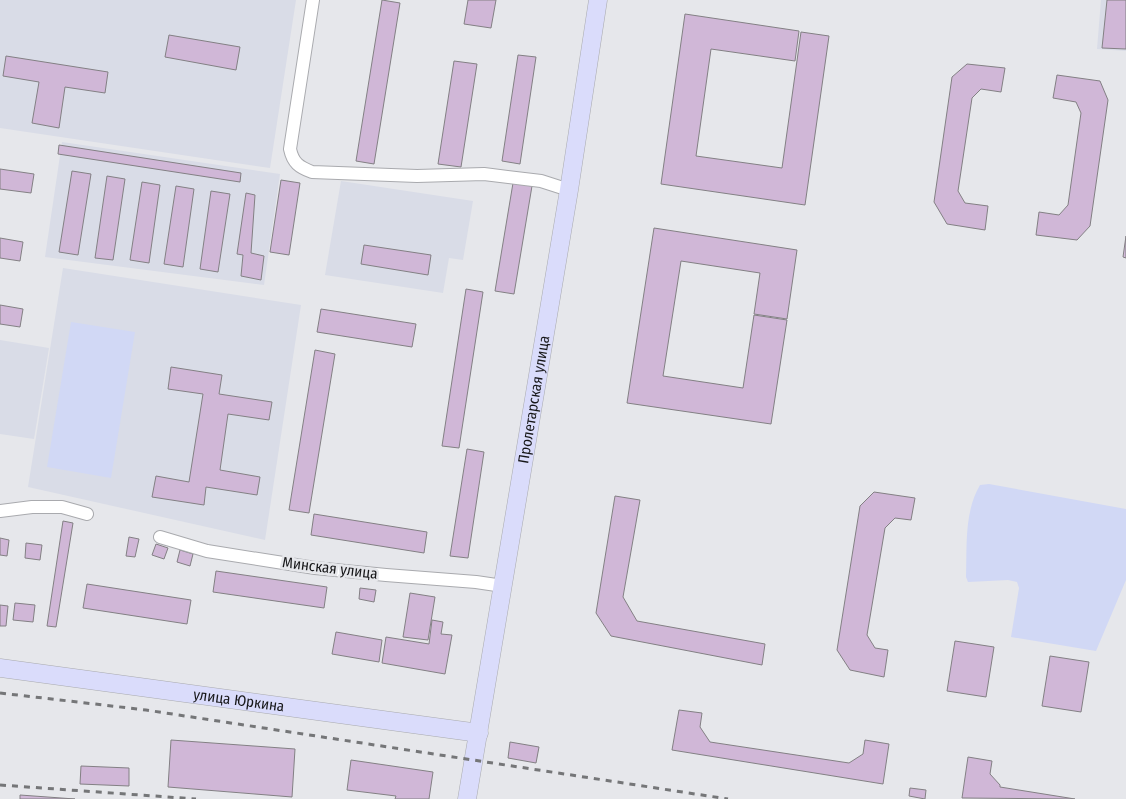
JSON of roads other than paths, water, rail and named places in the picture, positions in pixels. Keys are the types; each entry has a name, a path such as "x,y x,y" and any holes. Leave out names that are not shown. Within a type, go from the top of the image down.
{"main road":[{"name":"Пролетарская улица","path":"467,799 569,190 598,0"},
{"name":"улица Юркина","path":"0,668 479,732"}],"street":[{"path":"313,0 290,149 292,160 300,168 312,172 390,175 484,174 541,181 569,190"},
{"path":"0,511 32,507 62,507 87,514"},
{"name":"Минская улица","path":"160,537 207,551 314,568 503,586"}],"railway":[{"path":"0,693 146,710 728,799"},
{"path":"0,785 196,799"}]}
